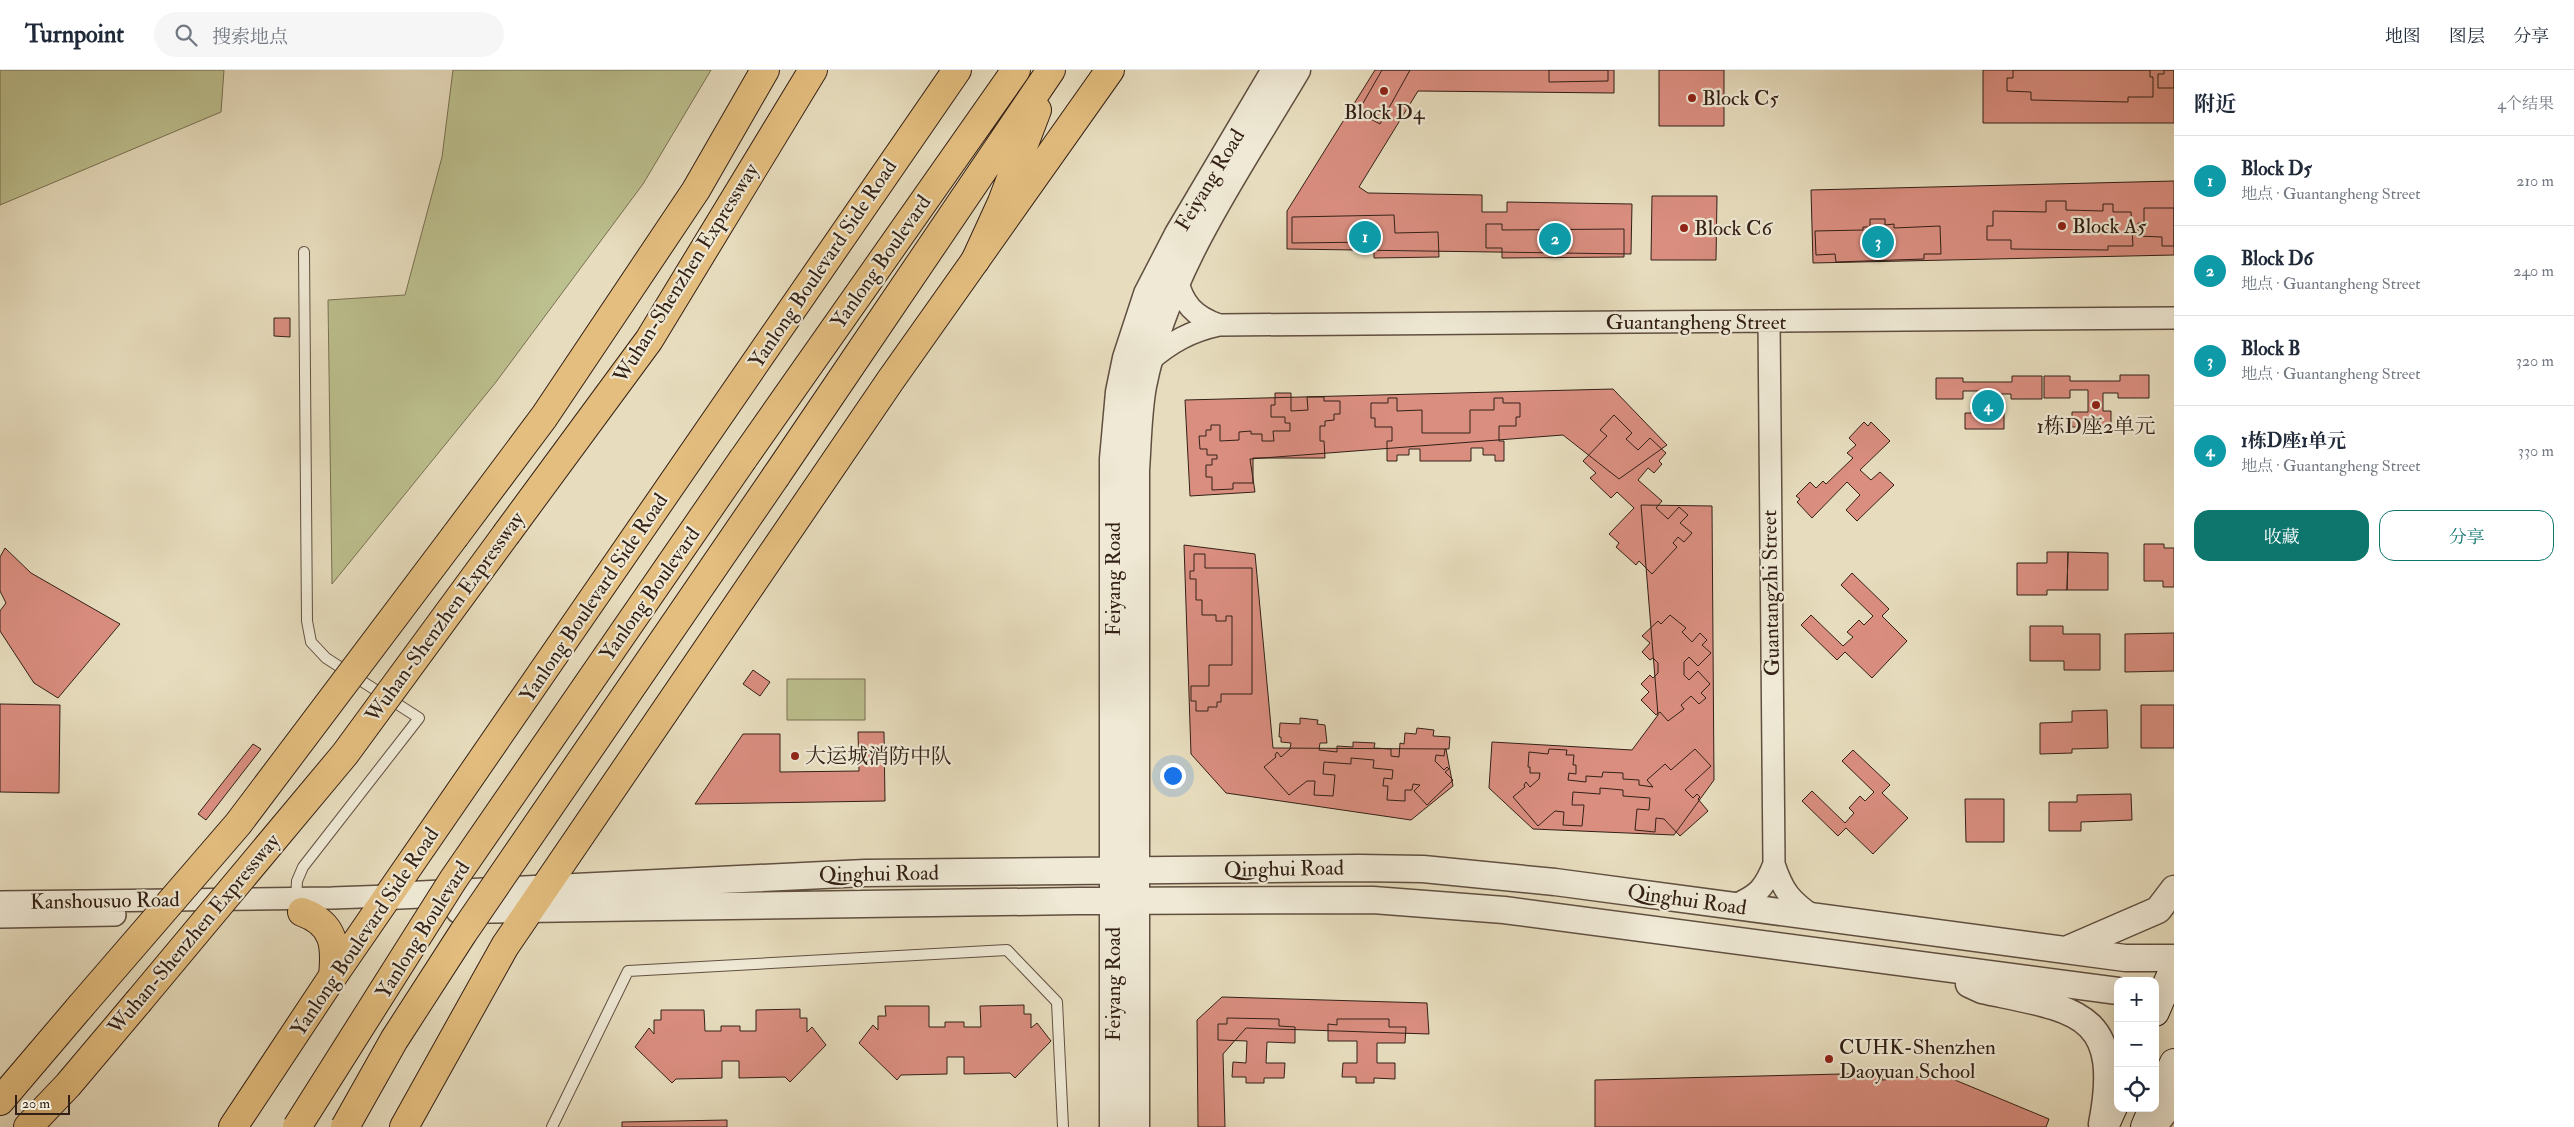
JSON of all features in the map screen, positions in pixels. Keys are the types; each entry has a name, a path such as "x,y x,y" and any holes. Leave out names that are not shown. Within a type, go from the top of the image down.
{"main road":[{"name":"Wuhan-Shenzhen Expressway","path":"0,1101 238,824 455,536 544,416 696,190 765,70"},
{"name":"Wuhan-Shenzhen Expressway","path":"28,1127 68,1085 345,754 649,340 813,70"},
{"name":"Yanlong Boulevard Side Road","path":"233,1127 333,976 957,70"},
{"path":"975,261 1002,202 1052,70"},
{"name":"Yanlong Boulevard","path":"346,1127 394,1040 463,933 1052,70"},
{"path":"404,1127 505,946 879,398 1110,70"},
{"name":"Yanlong Boulevard","path":"297,1127 453,880 743,459 1012,74"},
{"path":"299,906 316,917 325,926 332,940 335,956 333,976"},
{"path":"2162,1001 2174,968"},
{"path":"2159,1095 2174,1062"},
{"path":"2103,1127 2114,1104"},
{"path":"2145,1127 2151,1112"}],"street":[{"name":"Feiyang Road","path":"1114,1127 1124,901 1113,460 1119,392 1135,328 1160,266 1275,70"},
{"name":"Feiyang Road","path":"1124,870 1136,470 1143,387 1177,278 1194,244 1297,70"},
{"name":"Guantangheng Street","path":"1177,278 1181,294 1189,308 1202,319 1219,325"},
{"name":"Guantangheng Street","path":"1150,361 1167,346 1183,336 1219,325 2174,318"},
{"name":"Guantangzhi Street","path":"1769,321 1774,864 1781,885 1793,902 1813,916"},
{"name":"Guantangzhi Street","path":"1733,906 1754,896 1766,883 1774,864"},
{"name":"Qinghui Road","path":"537,899 865,873 1423,869 1555,882 2125,958 2174,958"},
{"path":"2067,950 2158,910 2174,889"},
{"name":"Qinghui Road","path":"384,903 537,899 1373,900 1514,912 2114,990"},
{"name":"Feiyang Road","path":"1124,901 1136,1127"},
{"name":"Kanshousuo Road","path":"0,902 299,906"},
{"name":"Kanshousuo Road","path":"0,917 384,903"},
{"path":"1938,968 1982,990 2074,1012 2089,1025 2104,1046 2108,1070 2103,1127"},
{"path":"2153,1127 2174,1099"}],"lane":[{"path":"299,906 297,881 303,867 419,718 326,658 311,642 307,621 304,252"},
{"path":"552,1127 628,970 1007,950 1057,1002 1063,1127"}],"green space":[{"path":"0,70 224,70 221,112 0,205"},
{"path":"453,70 711,70 643,184 496,382 332,584 328,300 405,295 442,157"},
{"path":"787,679 865,679 865,720 787,720"}],"building":[{"path":"1375,70 1614,70 1614,93 1418,91 1359,187 1368,193 1482,195 1482,212 1507,212 1507,202 1632,204 1631,254 1287,249 1287,211"},
{"name":"Block D4","path":"1382,70 1410,70 1380,124 1358,112"},
{"path":"1549,70 1608,70 1608,81 1549,82"},
{"name":"Block C5","path":"1659,70 1724,70 1724,126 1659,126"},
{"path":"1983,70 2174,70 2174,123 1983,123"},
{"path":"2013,70 2150,70 2150,77 2153,77 2153,97 2128,97 2128,102 2031,100 2031,92 2007,91 2007,78 2013,78"},
{"path":"2164,70 2174,70 2174,88 2158,88 2158,74 2164,74"},
{"path":"2174,181 2174,255 1813,263 1811,190"},
{"name":"Block C6","path":"1652,196 1717,196 1716,260 1651,260"},
{"name":"Block A5","path":"2046,201 2066,201 2066,210 2103,211 2103,204 2113,204 2113,212 2131,212 2133,246 2108,246 2108,250 2011,249 2011,240 1987,240 1987,226 1993,226 1993,211 2046,212"},
{"path":"2144,208 2174,208 2174,246 2162,246 2162,237 2138,236 2138,223 2144,223"},
{"path":"1394,215 1395,233 1438,232 1439,257 1374,258 1374,242 1292,243 1292,217"},
{"path":"1870,219 1885,219 1885,225 1894,224 1894,228 1940,226 1941,254 1924,254 1924,259 1836,262 1835,254 1816,255 1815,231 1863,230 1863,227 1870,227"},
{"path":"1486,224 1502,224 1502,230 1624,229 1624,257 1502,258 1502,248 1486,248"},
{"path":"274,318 290,318 290,337 274,336"},
{"name":"1栋D座2单元","path":"2120,375 2149,375 2149,398 2118,398 2118,393 2103,393 2103,411 2111,411 2111,427 2072,427 2072,412 2088,412 2088,390 2070,390 2070,398 2044,398 2044,376 2070,376 2070,381 2120,381"},
{"path":"2012,376 2042,376 2042,399 2011,399 2011,394 1996,394 1996,413 2004,413 2004,429 1965,429 1965,413 1981,413 1981,391 1963,391 1963,399 1936,399 1936,378 1963,378 1963,382 2012,382"},
{"path":"1613,389 1667,445 1619,479 1563,435 1250,459 1255,492 1190,496 1185,400"},
{"path":"1275,393 1291,393 1291,411 1308,410 1307,397 1324,397 1324,401 1340,401 1340,414 1334,414 1334,420 1325,421 1325,426 1320,426 1320,441 1324,441 1325,458 1253,458 1253,483 1233,483 1233,489 1212,490 1212,477 1206,477 1206,465 1212,465 1212,459 1217,459 1217,455 1207,455 1207,449 1200,449 1199,436 1206,436 1206,430 1211,430 1211,425 1220,425 1220,441 1239,440 1239,432 1251,431 1251,434 1262,434 1262,441 1274,441 1273,431 1290,431 1290,423 1285,423 1285,417 1271,417 1271,405 1275,405"},
{"path":"1388,398 1397,398 1397,411 1422,410 1422,433 1470,433 1470,410 1494,410 1494,398 1503,398 1503,403 1520,403 1520,417 1516,417 1516,426 1499,426 1499,441 1504,441 1504,461 1495,461 1495,455 1483,455 1483,448 1471,448 1471,461 1420,461 1420,449 1409,449 1409,455 1397,455 1397,461 1387,461 1387,441 1392,441 1392,427 1375,427 1375,418 1371,418 1371,403 1388,403"},
{"path":"1614,415 1632,433 1626,439 1638,450 1650,438 1666,453 1659,461 1662,464 1654,473 1648,468 1638,480 1662,501 1656,508 1668,519 1679,507 1688,515 1680,523 1692,533 1684,542 1678,537 1673,543 1677,547 1652,574 1639,561 1636,565 1616,547 1619,543 1609,534 1634,508 1617,492 1611,498 1590,478 1596,473 1583,461 1607,436 1600,430"},
{"path":"1864,422 1868,426 1871,422 1890,441 1860,470 1871,480 1880,472 1894,485 1857,521 1846,510 1860,495 1847,482 1812,518 1797,502 1800,499 1796,496 1810,482 1816,488 1823,481 1826,484 1853,458 1847,453 1856,445 1849,438"},
{"path":"1641,505 1712,506 1714,780 1674,835 1533,829 1489,788 1492,742 1632,750 1658,715"},
{"path":"2144,544 2164,544 2164,548 2174,548 2174,587 2163,587 2163,581 2144,581"},
{"path":"1184,545 1255,554 1273,748 1446,749 1453,786 1411,820 1226,793 1191,754"},
{"path":"5,548 31,573 120,624 58,698 34,683 0,631 0,611 6,603 0,591 0,557"},
{"path":"2047,552 2068,552 2067,590 2047,590 2047,595 2017,595 2017,563 2047,563"},
{"path":"2068,552 2108,553 2108,590 2067,590"},
{"path":"1194,554 1205,554 1205,568 1252,568 1252,694 1221,694 1221,702 1217,702 1217,707 1208,707 1208,711 1196,711 1196,701 1191,701 1191,686 1209,686 1209,665 1232,665 1232,616 1226,616 1226,621 1216,621 1216,615 1202,615 1202,600 1196,600 1196,579 1190,579 1190,571 1194,571"},
{"path":"1852,573 1889,609 1882,616 1907,641 1872,678 1845,652 1837,660 1801,625 1811,615 1843,646 1853,637 1847,632 1859,620 1864,625 1873,616 1841,585"},
{"path":"1670,615 1686,628 1682,632 1692,642 1700,633 1707,640 1702,645 1711,653 1698,666 1689,657 1684,662 1684,675 1689,680 1698,671 1710,684 1701,693 1706,698 1699,704 1691,696 1681,705 1684,709 1668,721 1660,712 1656,715 1641,700 1649,692 1641,684 1650,675 1653,678 1658,673 1658,663 1653,658 1650,660 1642,652 1650,643 1642,636 1658,621 1661,624"},
{"path":"2030,626 2063,626 2063,634 2100,634 2100,670 2064,670 2064,661 2030,661"},
{"path":"2174,633 2174,671 2125,672 2125,634"},
{"path":"753,670 770,682 760,696 743,684"},
{"path":"0,704 60,705 59,793 0,792"},
{"path":"2141,705 2174,705 2174,748 2141,748"},
{"path":"2107,710 2108,748 2072,749 2072,753 2040,754 2040,723 2072,722 2072,711"},
{"path":"1300,718 1318,720 1317,724 1325,725 1327,743 1320,743 1319,750 1337,752 1337,746 1353,747 1353,742 1375,743 1374,748 1391,749 1391,756 1399,757 1400,743 1404,744 1405,733 1416,734 1417,728 1434,730 1433,736 1450,737 1449,749 1445,749 1444,756 1436,755 1435,761 1444,770 1447,767 1449,769 1445,772 1453,780 1427,805 1414,791 1420,785 1413,784 1412,790 1405,790 1405,801 1387,800 1388,786 1383,786 1384,778 1392,779 1393,770 1373,768 1374,760 1351,758 1351,764 1324,762 1323,774 1335,775 1333,796 1314,795 1315,781 1307,781 1289,795 1264,767 1276,757 1277,752 1281,757 1290,749 1291,743 1281,742 1281,737 1279,737 1280,723 1300,724"},
{"path":"858,732 884,732 885,801 695,804 743,734 780,734 780,772 859,771"},
{"path":"253,744 261,749 206,820 198,814"},
{"path":"1549,749 1567,750 1566,755 1574,755 1573,765 1576,765 1576,774 1569,773 1568,780 1586,782 1586,776 1602,777 1603,772 1623,773 1623,779 1639,780 1639,785 1653,787 1647,780 1665,764 1671,770 1695,749 1711,766 1685,790 1693,798 1697,794 1700,797 1698,799 1708,811 1680,836 1664,819 1656,818 1655,832 1635,830 1637,809 1649,810 1650,798 1623,796 1623,790 1600,788 1600,794 1573,792 1572,805 1584,805 1582,826 1563,825 1564,812 1555,811 1538,826 1513,797 1525,787 1526,782 1530,787 1539,779 1540,773 1530,773 1530,767 1528,767 1529,752 1548,754"},
{"path":"1853,750 1890,785 1882,793 1908,818 1873,854 1846,828 1838,836 1802,801 1812,791 1845,823 1854,813 1849,808 1860,796 1865,801 1874,792 1842,761"},
{"path":"2131,794 2132,820 2081,822 2081,831 2049,831 2049,802 2077,802 2077,795"},
{"path":"1965,799 2004,799 2004,842 1966,842"},
{"path":"1222,997 1427,1003 1429,1034 1246,1028 1223,1054 1225,1127 1198,1127 1197,1020"},
{"path":"1024,1005 1024,1014 1031,1014 1031,1028 1037,1023 1051,1041 1015,1078 1010,1073 964,1074 964,1057 947,1057 947,1074 901,1075 897,1080 859,1043 873,1025 878,1030 878,1016 886,1016 885,1006 929,1006 929,1027 945,1027 945,1022 964,1022 964,1027 981,1027 980,1006"},
{"path":"800,1009 800,1018 807,1018 807,1032 812,1027 826,1045 790,1082 785,1077 739,1078 739,1061 722,1061 722,1078 676,1079 672,1083 635,1047 649,1028 654,1034 654,1020 661,1020 661,1010 704,1010 705,1031 721,1031 721,1026 740,1026 740,1031 756,1031 756,1010"},
{"path":"1227,1018 1279,1019 1279,1026 1295,1027 1295,1043 1267,1042 1266,1063 1285,1063 1284,1078 1264,1078 1264,1083 1246,1083 1246,1077 1232,1077 1233,1062 1246,1063 1247,1041 1218,1040 1218,1024 1227,1024"},
{"path":"1337,1019 1389,1019 1389,1027 1406,1027 1405,1043 1377,1043 1377,1063 1395,1063 1395,1079 1374,1078 1374,1083 1356,1083 1356,1077 1342,1077 1343,1063 1357,1063 1357,1041 1328,1041 1328,1024 1337,1025"},
{"path":"1883,1073 1882,1080 1943,1075 2049,1119 2046,1127 1595,1127 1595,1080"},
{"path":"727,1120 727,1127 622,1127 622,1122"}],"place":[{"name":"Block D4","path":"1384,91"},
{"name":"Block C5","path":"1692,98"},
{"name":"Block A5","path":"2062,226"},
{"name":"Block C6","path":"1684,228"},
{"name":"Block D5","path":"1365,237"},
{"name":"Block D6","path":"1555,239"},
{"name":"Block B","path":"1878,242"},
{"name":"1栋D座2单元","path":"2096,405"},
{"name":"1栋D座1单元","path":"1988,406"},
{"name":"大运城消防中队","path":"795,756"},
{"name":"CUHK-Shenzhen Daoyuan School","path":"1829,1059"}]}
